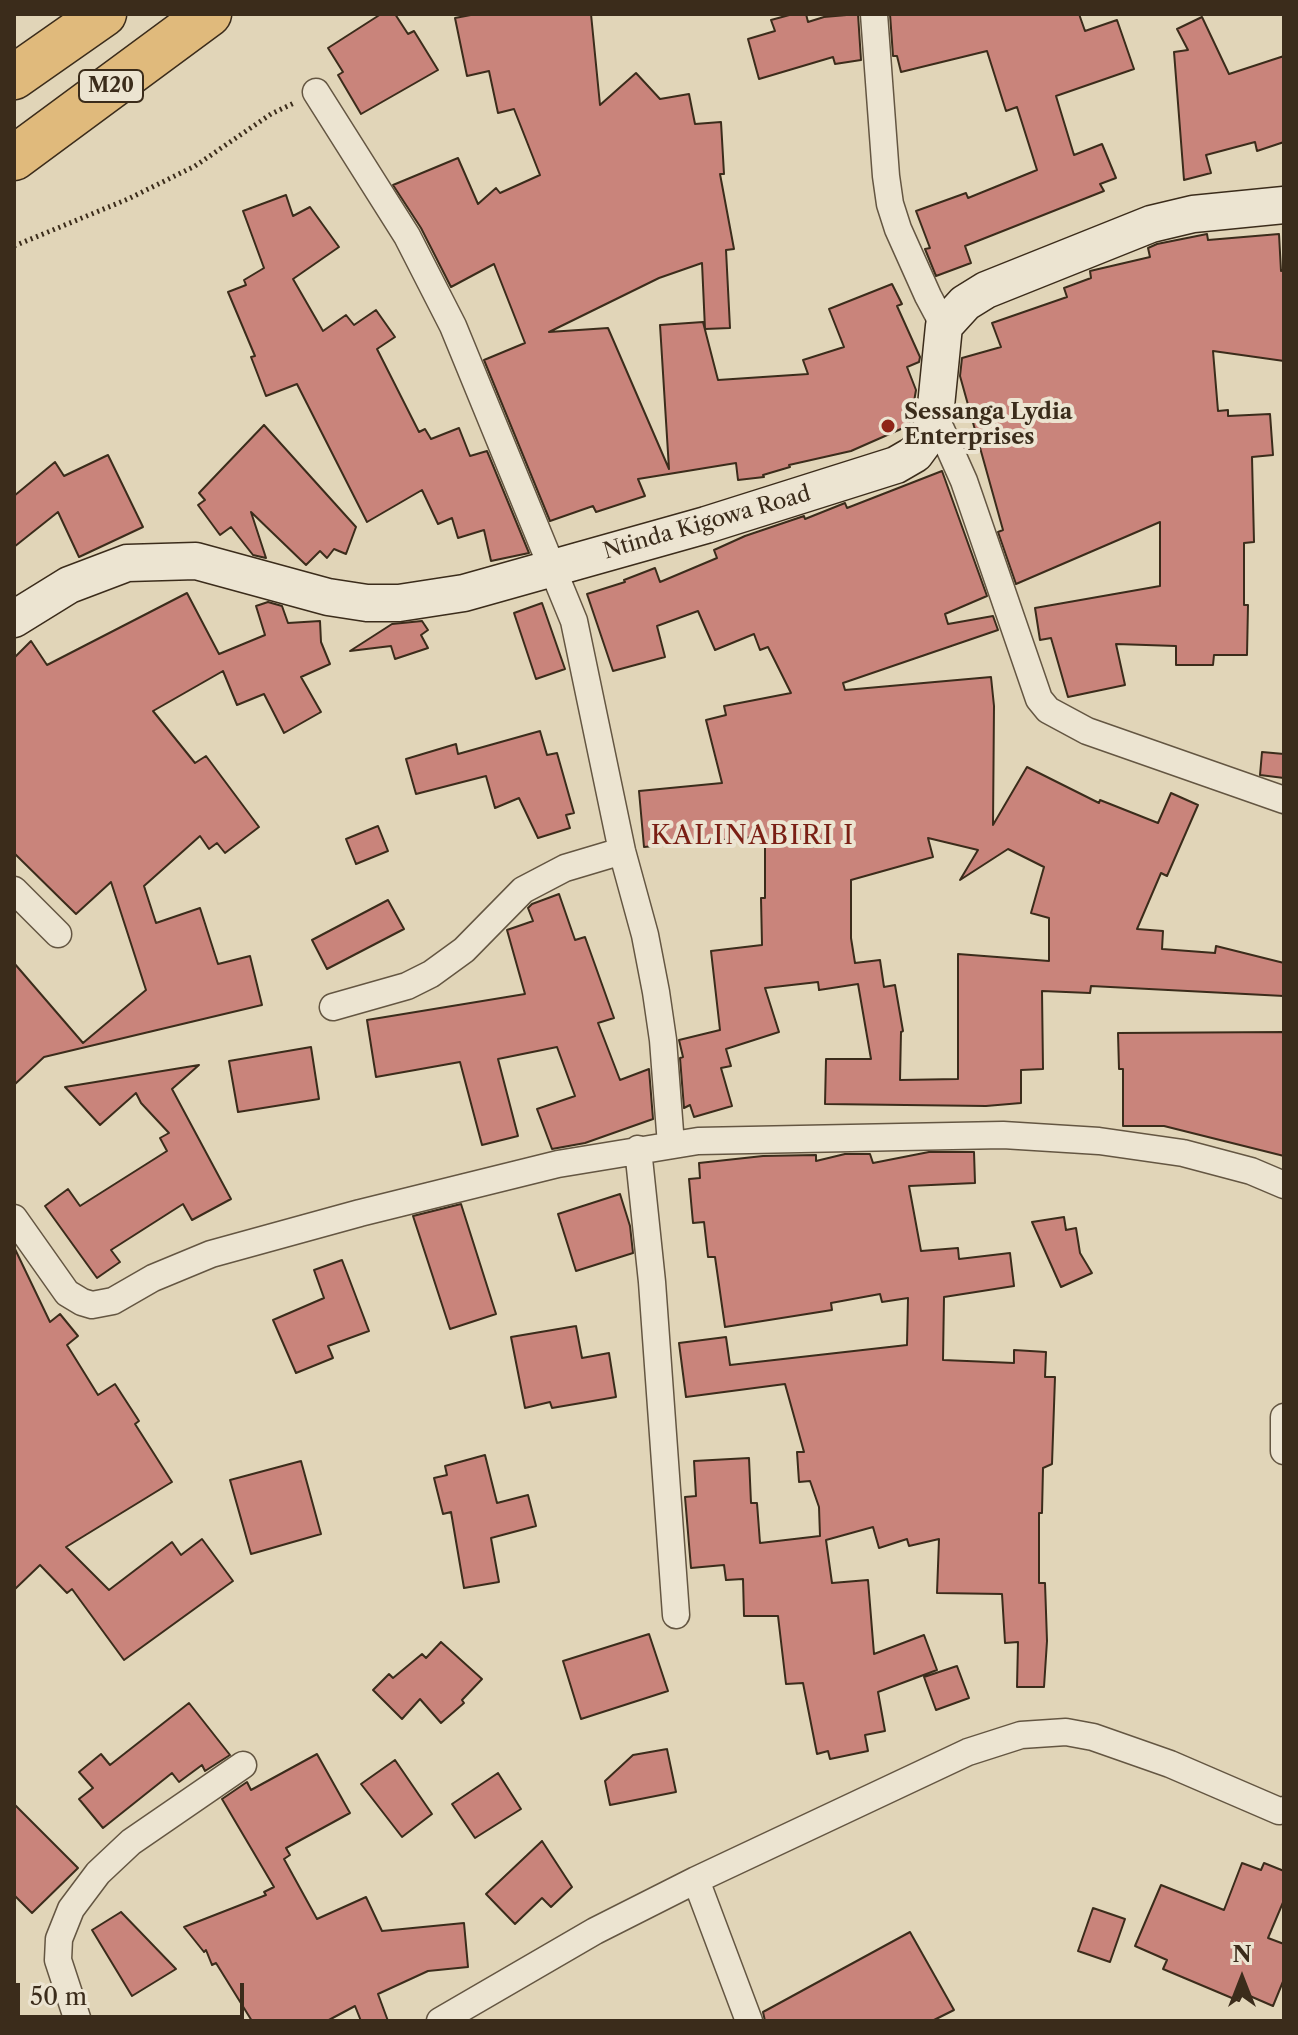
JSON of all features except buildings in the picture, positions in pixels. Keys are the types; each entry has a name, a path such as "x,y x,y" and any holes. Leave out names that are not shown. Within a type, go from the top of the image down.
{"highway":[{"name":"M20","path":"14,77 104,14"},
{"name":"M20","path":"14,158 209,14"}],"street":[{"path":"874,14 890,204 922,284 944,326 965,303 986,290 1151,224 1193,214 1284,205"},
{"path":"316,92 407,236 453,326 574,621 622,851 645,935 656,992 671,1145"},
{"name":"Ntinda Kigowa Road","path":"14,619 69,585 127,563 196,561 328,597 367,603 399,603 464,593 706,525 896,465 915,454 929,435 935,416 944,326"},
{"path":"935,416 964,481 1039,699 1048,710 1087,731 1284,800"},
{"path":"333,1007 407,986 431,974 464,950 523,890 565,868 622,851"},
{"path":"14,890 58,934"},
{"path":"14,1218 67,1293 92,1305 113,1301 153,1278 211,1254 360,1213 558,1164 698,1141 1003,1135 1099,1141 1183,1153 1251,1171 1284,1185"},
{"path":"638,1149 652,1282 676,1615"},
{"path":"1284,1417 1284,1451"},
{"path":"440,2021 595,1931 696,1880 990,1744 1034,1734 1066,1732 1118,1744 1279,1811 1284,1810"},
{"path":"78,2021 58,1960 59,1939 71,1909 98,1873 131,1842 243,1765"},
{"path":"696,1880 749,2021"}],"path":[{"path":"14,246 79,221 195,166 271,114 316,92"}],"place":[{"name":"Sessanga Lydia Enterprises","path":"888,426"}],"district":[{"name":"KALINABIRI I","path":"753,836"}]}
